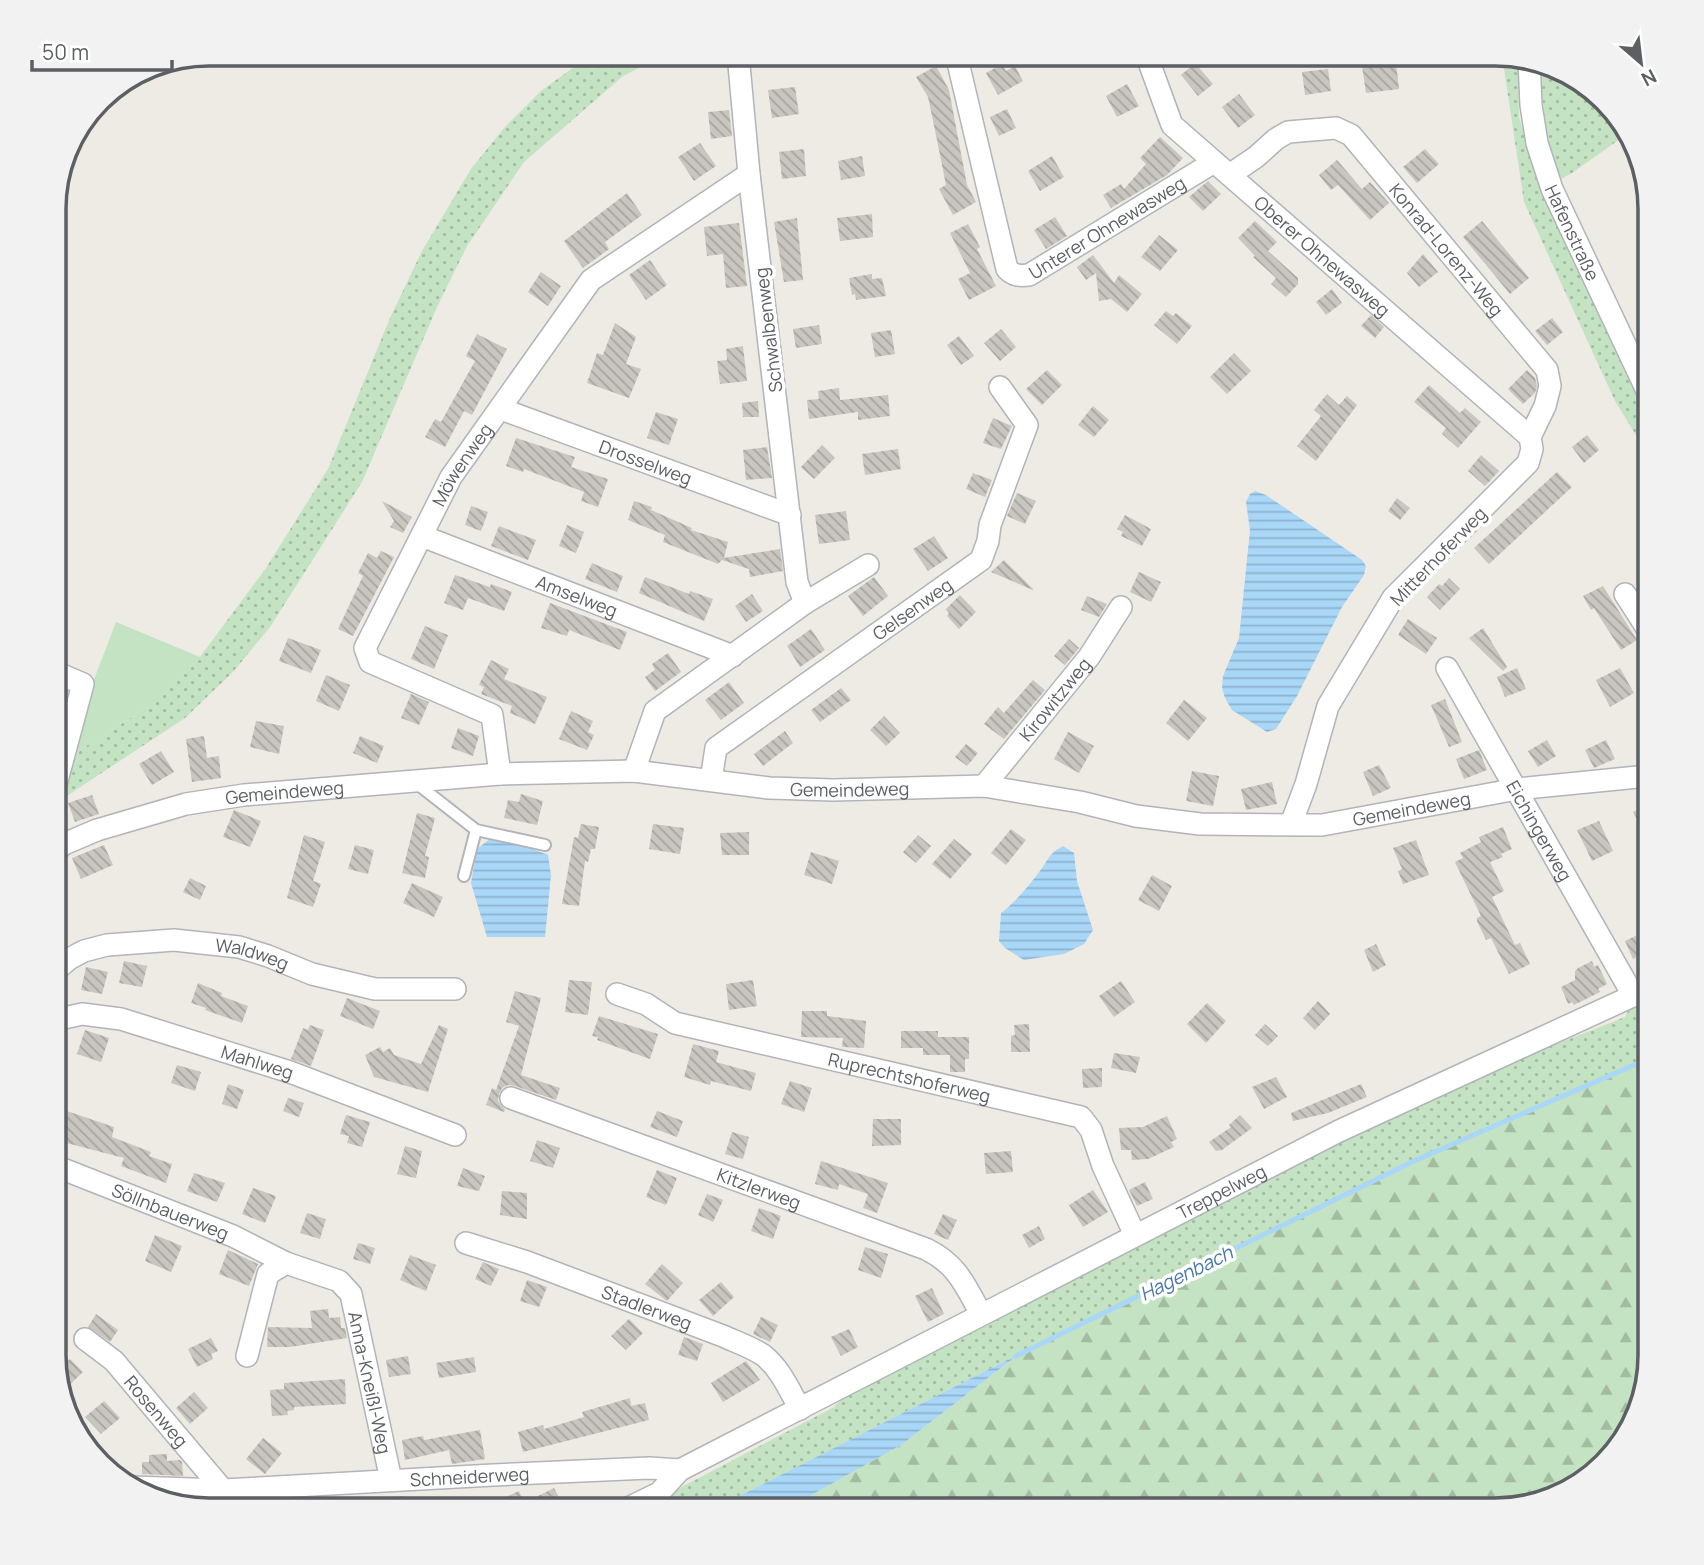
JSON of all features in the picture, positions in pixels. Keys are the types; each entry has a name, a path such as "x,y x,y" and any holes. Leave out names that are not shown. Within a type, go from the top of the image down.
{"street":[{"name":"Unterer Ohnewasweg","path":"959,66 1007,269 1018,276 1029,275 1223,168"},
{"name":"Oberer Ohnewasweg","path":"1150,66 1172,125 1530,437"},
{"name":"Schwalbenweg","path":"739,67 748,174 797,582 805,603"},
{"name":"Hafenstraße","path":"1529,71 1531,106 1537,143 1552,189 1637,367"},
{"name":"Konrad-Lorenz-Weg","path":"1223,168 1256,157 1288,132 1336,128 1351,135 1547,370 1550,386 1545,406 1530,437 1532,449 1528,463 1508,485"},
{"name":"Möwenweg","path":"500,774 492,715 370,663 365,648 451,477 591,280 748,174"},
{"name":"Gelsenweg","path":"711,780 716,748 981,560 988,541 989,525 1027,425 1000,387"},
{"name":"Drosselweg","path":"501,409 790,515"},
{"name":"Mitterhoferweg","path":"1291,824 1306,784 1328,706 1393,598 1508,485"},
{"name":"Amselweg","path":"422,536 733,656"},
{"path":"635,771 655,711 805,603 868,565"},
{"path":"1625,594 1637,613"},
{"name":"Kirowitzweg","path":"984,786 1089,657 1121,607"},
{"name":"Eichingerweg","path":"1447,668 1517,789 1638,984"},
{"path":"67,677 83,684 67,743"},
{"name":"Gemeindeweg","path":"67,839 186,804 244,795 500,774 635,771 769,788 833,790 984,786 1080,802 1136,816 1200,824 1322,825 1517,789 1637,777"},
{"name":"Waldweg","path":"67,961 84,951 107,945 174,940 239,947 312,974 376,989 455,989"},
{"name":"Treppelweg","path":"680,1470 1339,1131 1638,993"},
{"name":"Ruprechtshoferweg","path":"617,994 646,1004 675,1023 1081,1117 1091,1130 1103,1166 1135,1235"},
{"name":"Mahlweg","path":"67,1017 82,1014 121,1019 290,1072 455,1135"},
{"name":"Kitzlerweg","path":"511,1098 944,1257 958,1273 981,1314"},
{"name":"Söllnbauerweg","path":"67,1171 233,1236 286,1263"},
{"name":"Stadlerweg","path":"466,1243 527,1262 751,1348 775,1367 800,1409"},
{"path":"247,1356 268,1274 286,1263"},
{"name":"Anna-Kneißl-Weg","path":"286,1263 339,1281 351,1294 391,1480"},
{"name":"Rosenweg","path":"85,1339 114,1361 223,1490"},
{"name":"Schneiderweg","path":"154,1488 223,1490 649,1468 680,1470"},
{"path":"649,1498 659,1493 680,1470"}],"lane":[{"path":"414,781 477,830 545,845"},
{"path":"464,876 477,830"}],"green space":[{"path":"574,67 641,67 623,76 524,162 467,246 437,307 362,482 270,627 233,672 185,718 67,796 69,757 157,701 200,657 266,568 328,469 390,318 422,251 471,169 504,128 541,91"},
{"path":"1504,67 1518,69 1519,117 1542,193 1637,389 1637,437 1615,401 1524,202"},
{"path":"1542,75 1558,81 1596,108 1619,140 1559,180 1545,122"},
{"path":"116,622 200,657 157,701 69,757 82,711"},
{"path":"1638,1002 1638,1063 1414,1161 1019,1354 736,1498 661,1498 834,1407 846,1395 1174,1222 1491,1070 1625,1017 1631,1005"},
{"path":"1638,1063 1638,1355 1635,1383 1623,1419 1608,1442 1596,1457 1558,1484 1522,1496 1504,1498 806,1498 901,1445 1019,1354 1414,1161"}],"water":[{"path":"1255,491 1266,495 1362,560 1366,566 1364,575 1342,607 1297,696 1276,729 1267,732 1232,710 1222,688 1223,676 1239,638 1250,530 1246,502"},
{"path":"491,838 515,842 548,855 551,875 545,937 487,937 471,883 477,849"},
{"path":"1063,846 1074,853 1077,881 1093,930 1084,944 1064,954 1024,960 999,941 1001,913 1026,888 1052,854"},
{"path":"1019,1354 901,1445 806,1498 736,1498"}],"building":[{"path":"936,66 949,90 967,185 976,202 953,215 939,189 946,185 935,130 928,97 916,77"},
{"path":"998,66 1003,66 1006,71 1015,66 1023,81 998,95 986,73"},
{"path":"1191,66 1198,66 1213,84 1198,96 1181,75"},
{"path":"1362,66 1396,66 1399,89 1366,93"},
{"path":"1328,69 1331,91 1305,95 1302,72"},
{"path":"1127,84 1139,106 1117,117 1106,96"},
{"path":"795,87 799,114 772,118 768,90"},
{"path":"1239,94 1255,115 1238,128 1222,107"},
{"path":"1007,109 1016,128 999,136 990,117"},
{"path":"729,110 732,136 711,139 708,112"},
{"path":"1160,137 1183,158 1167,175 1111,208 1103,195 1121,184 1124,189 1146,164 1140,158"},
{"path":"700,143 716,166 694,181 678,157"},
{"path":"804,149 806,176 782,179 779,152"},
{"path":"1425,149 1439,164 1417,183 1403,167"},
{"path":"862,156 865,176 841,180 838,161"},
{"path":"1052,156 1064,177 1040,191 1028,171"},
{"path":"1337,160 1362,189 1370,182 1389,203 1370,220 1338,185 1331,190 1319,175"},
{"path":"1208,181 1221,194 1203,211 1189,197"},
{"path":"627,193 642,215 605,242 609,249 583,268 564,241"},
{"path":"872,214 873,237 840,241 837,218"},
{"path":"1055,217 1067,236 1046,249 1034,230"},
{"path":"797,218 803,280 784,282 774,222"},
{"path":"1255,221 1277,242 1268,251 1298,278 1298,284 1286,297 1271,284 1276,278 1253,257 1255,256 1238,238"},
{"path":"1482,221 1529,278 1510,294 1463,237"},
{"path":"739,223 747,286 726,288 723,254 707,256 704,227"},
{"path":"968,224 996,286 969,300 958,279 970,273 950,233"},
{"path":"1159,235 1178,250 1160,271 1141,257"},
{"path":"1423,254 1438,272 1419,287 1407,273"},
{"path":"1093,255 1114,283 1119,275 1142,294 1127,312 1111,299 1099,301 1096,273 1086,280 1077,267"},
{"path":"650,260 667,285 646,300 629,275"},
{"path":"541,272 561,286 548,306 528,292"},
{"path":"872,274 872,279 882,278 886,296 856,300 855,294 852,295 849,278"},
{"path":"1332,289 1342,303 1326,315 1316,302"},
{"path":"1166,311 1173,316 1176,313 1192,326 1177,344 1154,325"},
{"path":"1371,315 1384,327 1375,338 1361,326"},
{"path":"1552,318 1563,332 1547,345 1535,331"},
{"path":"615,323 636,337 626,364 641,369 629,398 587,383 597,353 603,355"},
{"path":"819,325 822,344 796,348 793,329"},
{"path":"1001,329 1016,347 1000,361 984,343"},
{"path":"891,330 895,354 875,357 871,333"},
{"path":"477,334 507,349 472,415 464,411 445,447 425,437 435,419 441,422 475,361 466,356"},
{"path":"959,336 974,356 961,365 947,345"},
{"path":"743,346 747,381 720,384 717,361 727,360 726,349"},
{"path":"1234,353 1251,371 1227,394 1210,377"},
{"path":"1047,370 1062,385 1042,405 1026,389"},
{"path":"1527,370 1535,378 1537,386 1535,393 1523,404 1508,389"},
{"path":"1429,385 1460,413 1465,408 1481,422 1458,448 1442,434 1446,428 1414,402"},
{"path":"839,388 840,400 888,395 890,416 858,420 858,412 809,419 807,400 819,399 818,391"},
{"path":"1327,394 1339,405 1347,396 1357,405 1316,461 1297,446 1321,416 1314,410"},
{"path":"758,401 759,417 743,417 742,403"},
{"path":"1093,406 1109,420 1094,437 1078,425"},
{"path":"656,412 678,419 669,445 647,438"},
{"path":"993,418 1012,426 1001,449 983,443"},
{"path":"1587,435 1599,450 1584,463 1572,447"},
{"path":"516,438 575,457 571,467 608,479 598,507 581,501 584,492 524,469 523,472 506,466"},
{"path":"822,445 835,458 814,479 801,467"},
{"path":"767,447 772,478 746,480 743,450"},
{"path":"898,449 901,469 865,475 862,454"},
{"path":"1481,455 1499,471 1485,486 1468,471"},
{"path":"1557,472 1572,487 1489,564 1474,548"},
{"path":"973,473 992,480 985,497 966,489"},
{"path":"1017,493 1036,501 1025,524 1007,516"},
{"path":"1397,498 1410,508 1400,520 1388,511"},
{"path":"382,501 412,517 403,533 390,527 394,521"},
{"path":"634,501 652,507 651,510 692,528 691,530 728,542 724,558 780,549 783,571 750,577 749,569 722,560 718,564 663,542 665,535 628,520"},
{"path":"471,506 488,512 481,531 465,525"},
{"path":"846,511 850,540 819,544 815,515"},
{"path":"1125,515 1151,529 1142,546 1121,536 1123,532 1117,529"},
{"path":"567,525 584,532 576,553 559,546"},
{"path":"499,526 536,540 528,560 491,546"},
{"path":"934,536 948,558 928,571 913,549"},
{"path":"381,551 394,557 353,636 338,629 363,576 358,573 368,553 377,558"},
{"path":"1004,560 1033,589 1033,590 991,572"},
{"path":"592,563 623,576 617,592 585,579"},
{"path":"1139,572 1161,582 1151,602 1130,592"},
{"path":"455,575 512,592 504,611 468,598 463,610 444,603"},
{"path":"645,577 689,594 690,591 713,599 704,621 639,593"},
{"path":"874,577 888,596 863,616 848,596"},
{"path":"1449,578 1460,589 1440,610 1427,597"},
{"path":"1603,586 1637,640 1621,650 1583,596"},
{"path":"752,594 763,611 746,622 735,606"},
{"path":"960,595 976,612 959,629 947,616 949,613 946,609"},
{"path":"1087,596 1107,604 1099,617 1081,610"},
{"path":"550,603 627,632 620,650 569,630 567,636 541,628"},
{"path":"1408,619 1437,638 1426,654 1398,635"},
{"path":"425,626 448,635 434,669 411,659"},
{"path":"1483,628 1507,667 1503,671 1469,638"},
{"path":"811,629 825,650 800,667 787,646"},
{"path":"288,638 321,650 311,673 279,661"},
{"path":"1069,639 1079,648 1065,665 1054,656"},
{"path":"668,653 681,672 655,691 645,677 655,670 652,664"},
{"path":"491,660 509,669 504,679 547,697 535,724 510,713 512,706 481,694 484,687 479,685"},
{"path":"1517,668 1526,689 1505,697 1497,677"},
{"path":"1620,668 1634,693 1610,707 1596,680"},
{"path":"326,675 350,685 339,711 316,701"},
{"path":"1033,680 1045,690 1004,739 984,724 998,707 1004,713"},
{"path":"729,682 744,703 721,720 705,700"},
{"path":"841,688 851,700 820,722 811,710"},
{"path":"411,694 429,702 419,725 401,718"},
{"path":"1445,699 1462,742 1449,747 1431,705"},
{"path":"1184,700 1207,718 1188,741 1166,723"},
{"path":"571,711 593,721 588,732 594,735 587,750 559,739"},
{"path":"884,716 900,733 886,746 870,730"},
{"path":"256,721 284,726 279,754 250,747"},
{"path":"458,728 479,736 473,756 451,748"},
{"path":"785,731 793,743 763,766 754,754"},
{"path":"1068,732 1094,746 1079,773 1054,759"},
{"path":"204,736 207,758 219,756 221,778 192,782 186,739"},
{"path":"360,736 384,746 377,763 353,753"},
{"path":"1547,740 1556,756 1538,767 1528,751"},
{"path":"1606,740 1615,759 1594,768 1585,750"},
{"path":"966,744 978,753 967,766 955,757"},
{"path":"1479,750 1487,770 1464,779 1456,759"},
{"path":"161,751 174,772 152,785 139,764"},
{"path":"1379,765 1391,788 1373,796 1363,772"},
{"path":"1192,771 1219,776 1213,806 1186,801"},
{"path":"1272,782 1277,804 1246,810 1241,789"},
{"path":"521,794 543,801 537,825 504,818 508,800 519,802"},
{"path":"92,795 99,814 75,822 68,803"},
{"path":"234,810 261,821 250,847 223,837"},
{"path":"417,813 435,818 425,856 429,857 425,878 402,873"},
{"path":"1599,821 1613,851 1592,861 1577,830"},
{"path":"581,824 599,827 595,849 591,849 588,862 585,861 579,906 562,904 574,837 578,838"},
{"path":"653,824 684,828 680,854 649,849"},
{"path":"1503,827 1512,849 1501,854 1503,857 1490,862 1504,891 1492,897 1515,945 1520,943 1530,964 1509,974 1491,938 1486,940 1477,921 1481,916 1455,862 1463,858 1460,853 1481,842 1479,837"},
{"path":"1011,829 1026,840 1006,865 991,853"},
{"path":"749,832 749,855 722,855 720,833"},
{"path":"304,835 325,842 313,881 321,884 313,907 287,898"},
{"path":"918,835 931,846 916,863 903,852"},
{"path":"954,839 972,854 950,879 932,864"},
{"path":"1416,840 1429,875 1403,884 1398,871 1402,869 1393,848"},
{"path":"104,845 113,865 81,879 72,858"},
{"path":"355,845 374,850 368,874 348,869"},
{"path":"811,852 839,861 832,884 804,875"},
{"path":"1152,875 1172,886 1159,911 1138,900"},
{"path":"190,878 206,886 200,900 183,892"},
{"path":"412,883 443,897 434,917 403,903"},
{"path":"1638,935 1638,957 1633,959 1625,941"},
{"path":"1376,944 1386,965 1373,972 1364,950"},
{"path":"124,961 147,966 142,987 119,983"},
{"path":"1592,961 1594,967 1598,965 1607,984 1598,989 1600,992 1574,1005 1572,1002 1568,1004 1561,987 1575,980 1575,971 1578,968"},
{"path":"86,967 108,972 102,994 81,990"},
{"path":"569,980 592,982 588,1015 565,1012"},
{"path":"753,980 757,1006 729,1010 726,984"},
{"path":"1121,981 1135,1002 1114,1017 1099,996"},
{"path":"198,983 222,993 221,996 248,1006 242,1023 191,1003"},
{"path":"515,991 541,998 521,1075 560,1088 556,1100 508,1085 502,1088 499,1094 498,1101 504,1112 486,1105 492,1088 496,1090 519,1026 506,1022"},
{"path":"347,998 380,1011 373,1029 340,1016"},
{"path":"1318,1001 1330,1014 1315,1030 1303,1018"},
{"path":"1207,1003 1226,1021 1206,1043 1187,1024"},
{"path":"802,1011 827,1011 827,1016 866,1021 864,1048 842,1047 843,1038 801,1037"},
{"path":"599,1016 658,1034 650,1059 592,1036"},
{"path":"1029,1024 1030,1052 1011,1052 1014,1025"},
{"path":"1265,1024 1278,1036 1268,1046 1255,1035"},
{"path":"310,1025 324,1030 311,1066 291,1059 303,1028 308,1030"},
{"path":"439,1025 448,1029 428,1092 374,1077 365,1055 380,1047 383,1052 390,1048 394,1055 421,1064"},
{"path":"85,1030 109,1038 101,1062 77,1054"},
{"path":"901,1031 938,1031 938,1037 969,1037 969,1059 965,1059 965,1072 950,1072 950,1055 923,1055 923,1048 901,1048"},
{"path":"693,1044 719,1051 716,1062 756,1073 751,1091 711,1081 710,1085 684,1077"},
{"path":"1114,1053 1140,1057 1136,1073 1111,1068"},
{"path":"177,1065 201,1072 195,1091 171,1083"},
{"path":"1102,1068 1102,1087 1083,1088 1082,1069"},
{"path":"1276,1077 1287,1097 1264,1109 1252,1087"},
{"path":"790,1081 812,1088 804,1112 781,1104"},
{"path":"228,1084 244,1090 237,1109 222,1104"},
{"path":"1361,1084 1367,1097 1328,1113 1293,1121 1291,1113"},
{"path":"288,1098 304,1103 299,1117 283,1111"},
{"path":"67,1111 114,1127 112,1137 151,1152 149,1156 172,1164 166,1183 121,1166 124,1158 67,1143"},
{"path":"657,1111 683,1121 677,1137 650,1127"},
{"path":"346,1115 370,1122 362,1147 347,1143 349,1136 340,1134"},
{"path":"1240,1115 1252,1128 1222,1150 1216,1151 1209,1142 1231,1127 1229,1125"},
{"path":"1167,1116 1177,1139 1171,1142 1174,1147 1148,1159 1132,1160 1131,1150 1121,1150 1119,1128 1143,1127"},
{"path":"873,1119 901,1119 901,1145 872,1146"},
{"path":"732,1132 749,1137 743,1159 725,1154"},
{"path":"537,1140 560,1148 553,1168 530,1161"},
{"path":"405,1146 422,1151 416,1178 397,1174"},
{"path":"1011,1151 1013,1172 986,1174 984,1153"},
{"path":"821,1161 888,1183 877,1213 863,1208 868,1194 839,1184 838,1190 815,1184"},
{"path":"463,1168 485,1176 479,1191 457,1186"},
{"path":"657,1170 677,1178 666,1205 646,1197"},
{"path":"194,1173 225,1183 217,1202 187,1191"},
{"path":"1145,1182 1153,1199 1137,1206 1129,1190"},
{"path":"253,1188 276,1196 265,1223 242,1214"},
{"path":"1093,1190 1108,1212 1083,1227 1069,1205"},
{"path":"502,1191 527,1193 527,1219 500,1215"},
{"path":"707,1194 723,1200 713,1222 698,1215"},
{"path":"759,1208 781,1216 773,1239 751,1231"},
{"path":"307,1213 326,1219 320,1239 300,1233"},
{"path":"943,1214 957,1220 948,1240 934,1234"},
{"path":"1039,1226 1045,1239 1029,1248 1022,1235"},
{"path":"155,1235 182,1246 171,1272 145,1261"},
{"path":"358,1243 375,1248 370,1264 353,1259"},
{"path":"865,1247 888,1254 881,1278 858,1270"},
{"path":"228,1250 258,1264 249,1286 219,1274"},
{"path":"410,1255 436,1265 426,1291 400,1280"},
{"path":"483,1262 499,1269 491,1286 475,1279"},
{"path":"662,1264 683,1283 667,1301 645,1284"},
{"path":"527,1280 547,1287 539,1307 520,1301"},
{"path":"721,1282 734,1297 713,1316 699,1300"},
{"path":"932,1288 944,1314 928,1322 915,1296"},
{"path":"328,1309 329,1318 340,1317 341,1328 345,1328 347,1338 290,1347 267,1347 268,1327 312,1328 310,1311"},
{"path":"96,1314 118,1330 110,1342 88,1327"},
{"path":"761,1317 778,1325 770,1342 753,1334"},
{"path":"629,1319 643,1333 626,1350 611,1336"},
{"path":"849,1329 858,1347 841,1356 831,1337"},
{"path":"684,1337 703,1344 697,1361 678,1355"},
{"path":"211,1338 218,1351 211,1354 213,1359 197,1367 188,1349"},
{"path":"408,1356 411,1374 389,1377 386,1360"},
{"path":"474,1357 476,1372 439,1378 436,1363"},
{"path":"70,1359 83,1372 69,1385 67,1365"},
{"path":"746,1361 760,1380 723,1402 711,1383"},
{"path":"345,1379 346,1404 294,1407 294,1410 287,1411 288,1415 272,1416 270,1390 284,1389 284,1383"},
{"path":"194,1392 208,1408 190,1424 176,1408"},
{"path":"630,1398 631,1406 645,1403 649,1420 523,1452 518,1432 543,1425 544,1429 584,1417 582,1412"},
{"path":"104,1401 120,1418 101,1434 85,1417"},
{"path":"480,1430 485,1459 452,1464 449,1450 405,1460 402,1440 423,1436 424,1440"},
{"path":"263,1438 282,1453 265,1474 246,1459"},
{"path":"167,1454 167,1461 182,1462 183,1476 142,1474 142,1462 149,1462 149,1455"},
{"path":"554,1488 559,1498 534,1498"},
{"path":"519,1491 522,1498 504,1498"}],"waterway":[{"name":"Hagenbach","path":"1016,1356 1414,1161 1638,1063"}]}
